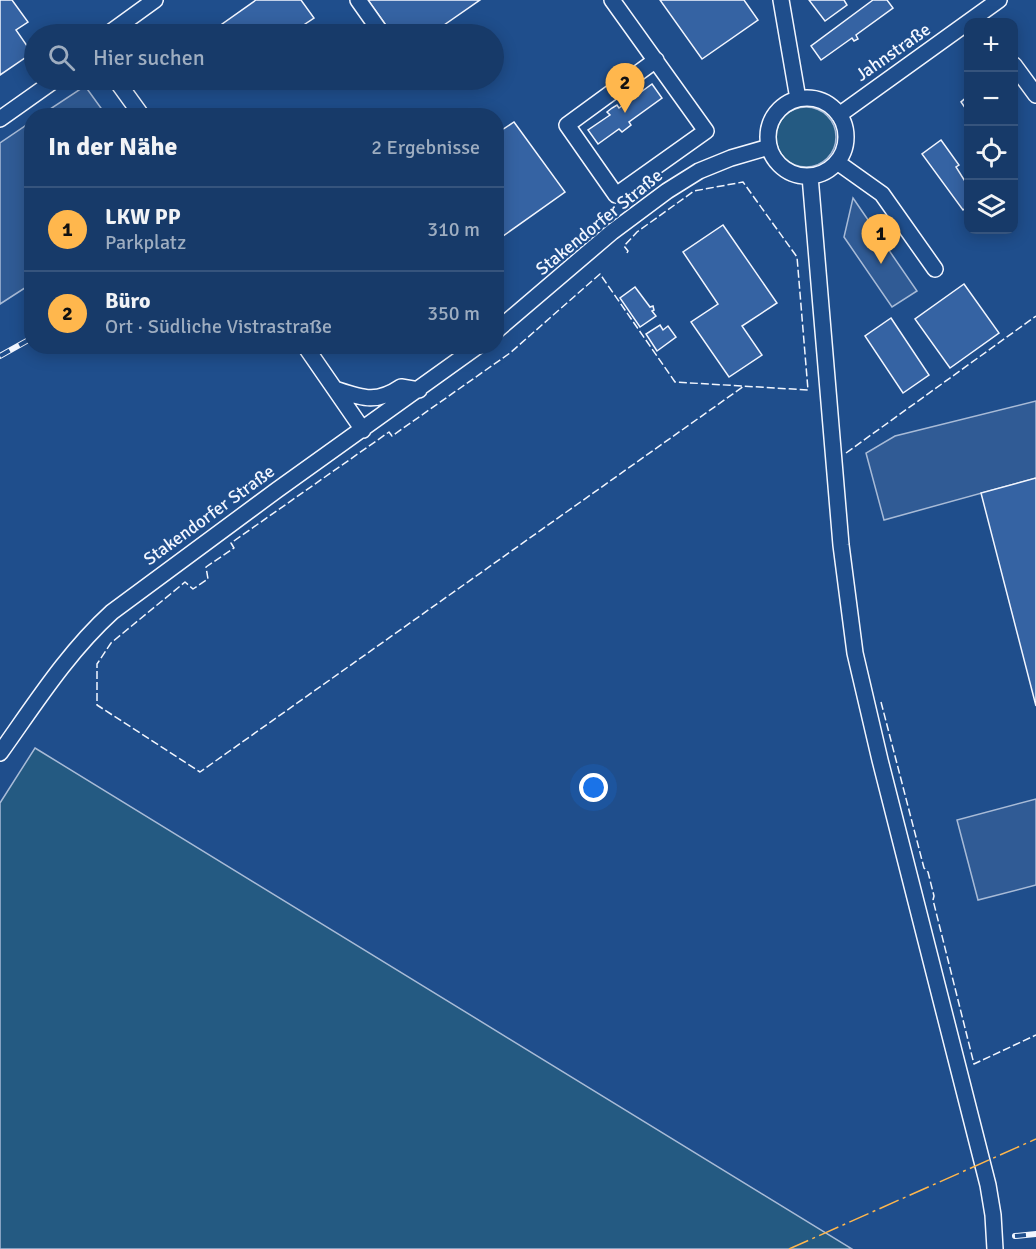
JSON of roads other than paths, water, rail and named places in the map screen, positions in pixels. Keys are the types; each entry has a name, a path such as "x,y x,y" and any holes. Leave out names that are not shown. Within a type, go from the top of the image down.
{"street":[{"path":"122,24 155,0"},
{"path":"358,0 375,24"},
{"path":"612,0 656,60 706,131 616,195 567,125 656,60"},
{"path":"782,0 798,99"},
{"name":"Jahnstraße","path":"980,18 999,0"},
{"name":"Jahnstraße","path":"839,115 964,29"},
{"path":"1018,70 1036,95"},
{"path":"0,119 41,90"},
{"path":"123,90 136,108"},
{"path":"806,98 821,101 839,115 846,138 845,147 837,162 825,172 810,176 795,174 781,167 769,147 769,127 775,114 785,105 806,98"},
{"name":"Stakendorfer Straße","path":"504,324 612,232 667,191 706,168 769,147"},
{"path":"837,162 882,194 935,269"},
{"path":"810,176 841,546 852,632 880,760 988,1185 995,1249"},
{"path":"311,354 363,430"},
{"name":"Stakendorfer Straße","path":"0,753 69,657 112,612 467,354"},
{"path":"335,389 356,396 377,399 388,396 401,387 419,390"}],"railway":[{"path":"0,356 24,342"},
{"path":"1015,1236 1036,1234"}],"place":[{"name":"Büro","path":"625,113"},
{"name":"LKW PP","path":"881,264"}]}
